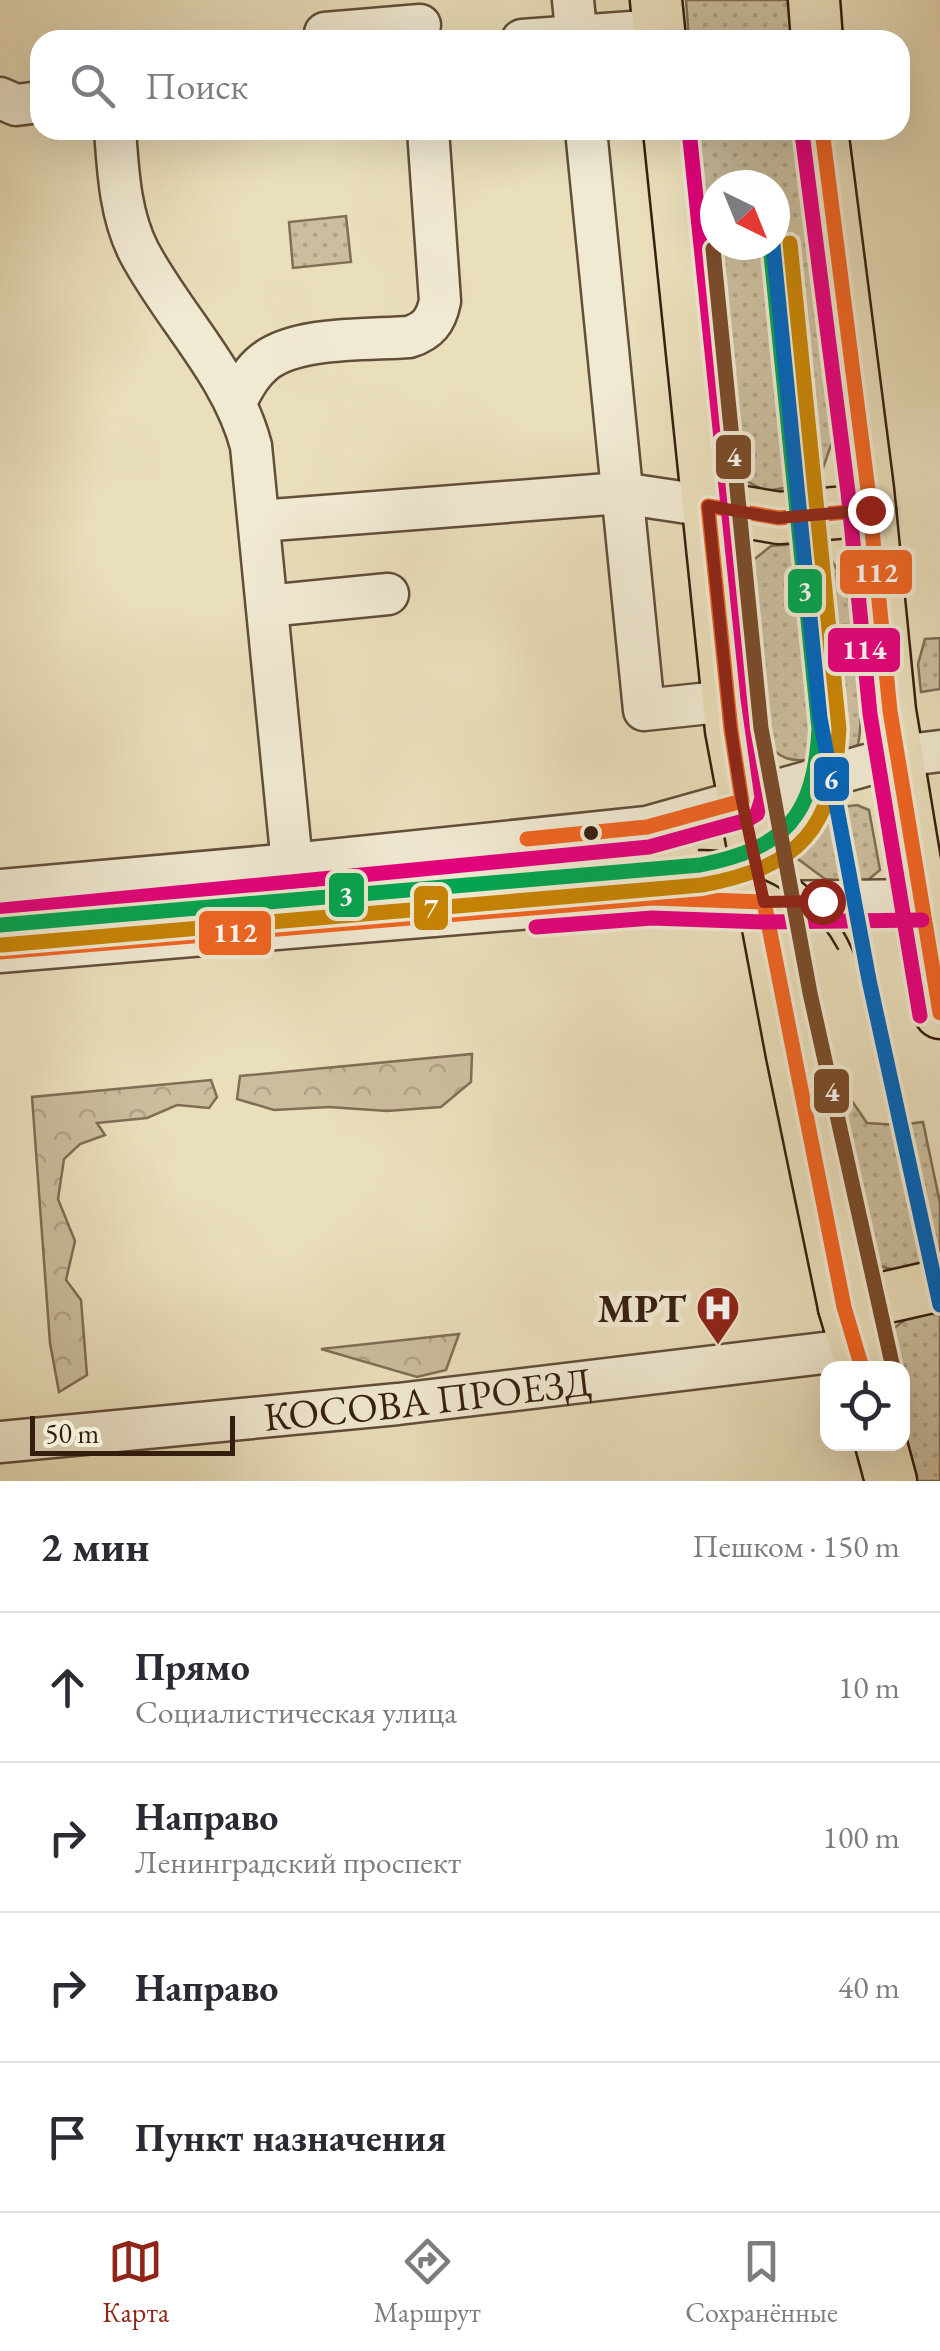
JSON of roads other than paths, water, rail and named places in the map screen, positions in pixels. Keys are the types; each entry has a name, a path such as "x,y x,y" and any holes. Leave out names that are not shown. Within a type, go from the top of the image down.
{"main road":[{"path":"814,0 816,30"},
{"path":"670,140 728,701 742,801 855,1342 940,1285"},
{"path":"823,140 870,510 890,711 920,754 940,1013"},
{"path":"708,506 778,518 870,510"},
{"path":"883,1451 891,1481"}],"street":[{"path":"323,24 420,22"},
{"path":"575,25 658,23"},
{"path":"0,98 16,105 30,103"},
{"path":"116,140 118,182 138,250 236,401 252,446 292,864"},
{"path":"236,401 250,376 264,362 288,349 409,337 422,333 434,322 440,301 429,140"},
{"path":"587,140 644,710 728,701"},
{"path":"259,520 621,493 708,506"},
{"path":"267,606 388,594"},
{"path":"0,890 647,826 920,754"},
{"path":"0,952 652,898 764,902 931,898"},
{"name":"КОСОВА ПРОЕЗД","path":"0,1442 398,1404 855,1342"}],"tram line":[{"path":"699,850 754,857 798,879 833,916 859,965"},
{"path":"700,865 743,872 780,888 812,914 838,949"}],"place":[{"name":"МРТ","path":"718,1346"}]}
